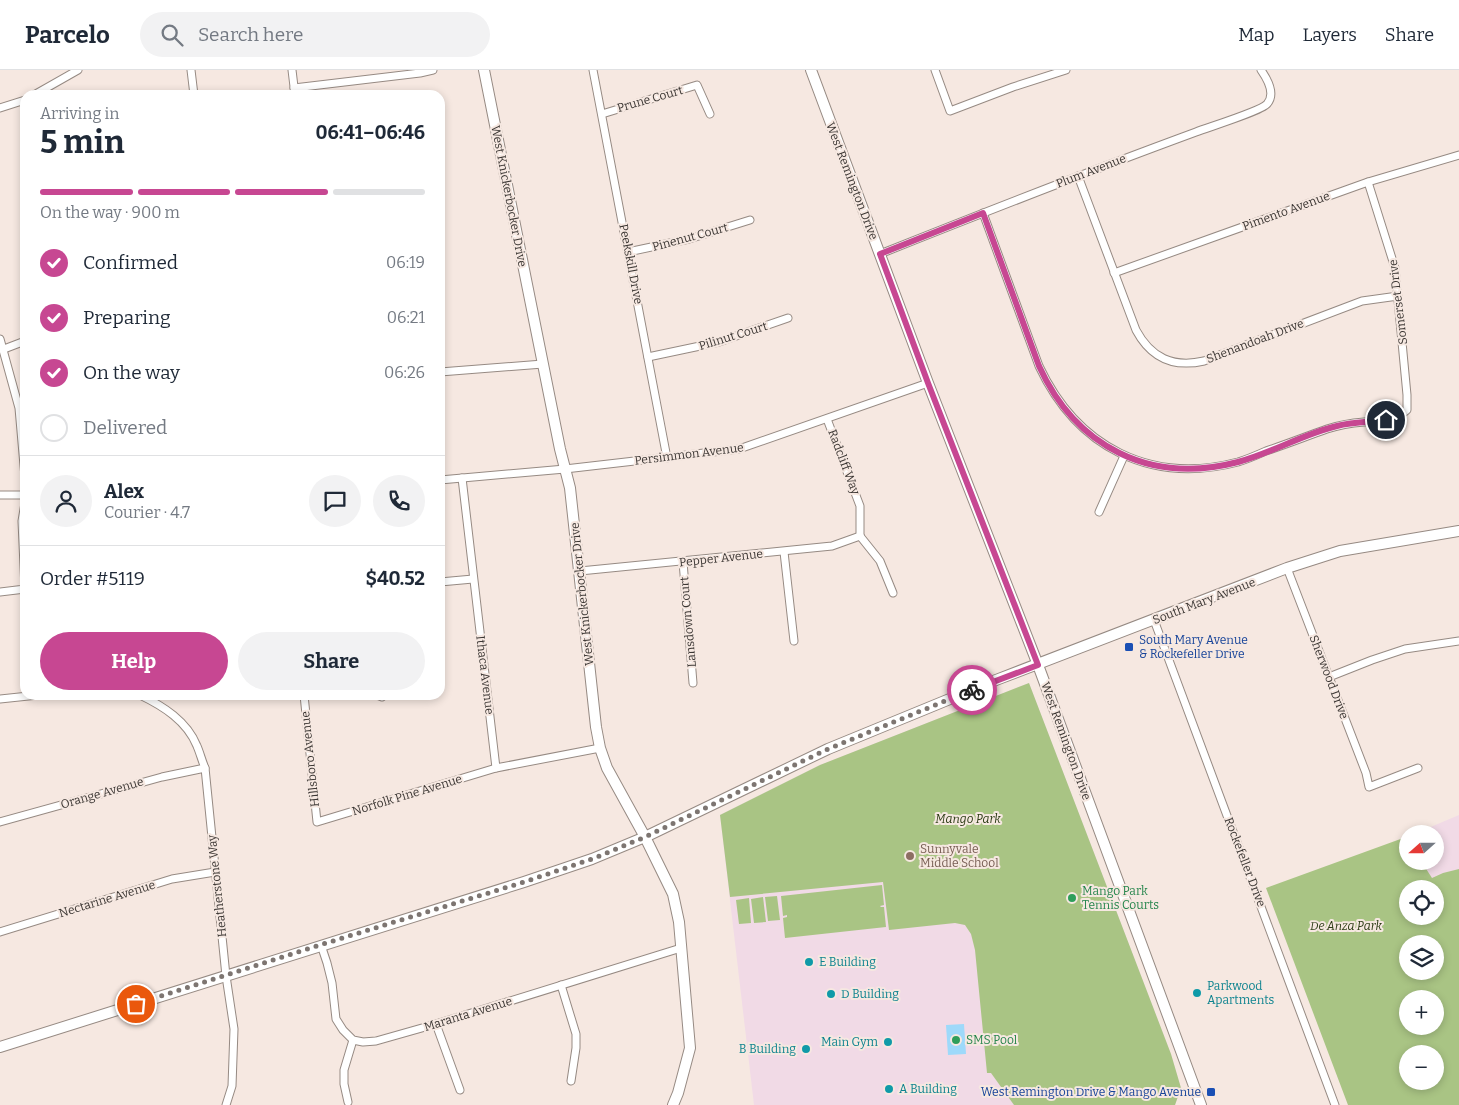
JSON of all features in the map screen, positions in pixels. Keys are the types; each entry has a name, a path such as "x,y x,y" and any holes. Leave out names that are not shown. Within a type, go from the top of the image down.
{"street":[{"path":"42,90 78,70"},
{"path":"191,70 193,90"},
{"path":"292,70 294,90"},
{"path":"301,90 433,70"},
{"name":"West Knickerbocker Drive","path":"484,70 560,448 570,488 596,727 600,748 607,768 645,837 672,894 679,922 690,1048 673,1105"},
{"name":"Peekskill Drive","path":"593,70 667,458"},
{"name":"West Remington Drive","path":"811,70 928,383 1038,665 1201,1105"},
{"path":"935,70 950,111 1013,87 1066,70"},
{"name":"Plum Avenue","path":"880,254 1078,176 1262,108 1268,104 1271,97 1271,88 1261,70"},
{"name":"Prune Court","path":"602,114 697,86 710,114"},
{"path":"0,108 20,102"},
{"name":"Pimento Avenue","path":"1114,272 1368,182 1459,155"},
{"name":"Shenandoah Drive","path":"1078,176 1136,330 1153,352 1170,361 1181,364 1204,361 1362,301 1398,296"},
{"name":"Somerset Drive","path":"1124,456 1140,462 1179,468 1200,468 1232,463 1337,426 1386,420 1398,417 1407,410 1408,395 1393,258 1368,182"},
{"path":"983,213 1039,366 1056,398 1078,424 1098,441 1124,456 1099,512"},
{"name":"Pinenut Court","path":"628,252 689,239 750,220"},
{"name":"Pilinut Court","path":"648,357 719,342 788,318"},
{"path":"0,339 19,408 20,420"},
{"path":"4,349 20,343"},
{"path":"445,372 543,364"},
{"name":"Persimmon Avenue","path":"445,480 565,469 739,450 928,383"},
{"name":"Radcliff Way","path":"827,419 860,506 860,536"},
{"name":"Ithaca Avenue","path":"462,478 496,768"},
{"path":"0,494 20,495"},
{"name":"South Mary Avenue","path":"0,1047 592,859 645,837 828,749 996,680 1287,568 1340,551 1459,532"},
{"path":"860,536 880,561 893,594"},
{"name":"Pepper Avenue","path":"580,571 832,546 860,536"},
{"path":"784,552 794,641"},
{"name":"Lansdown Court","path":"683,562 693,683"},
{"name":"Sherwood Drive","path":"1287,568 1366,773 1369,786 1418,768"},
{"path":"445,582 473,579"},
{"path":"0,592 20,590"},
{"name":"Rockefeller Drive","path":"1154,620 1335,1105"},
{"path":"1328,677 1405,649 1459,641"},
{"path":"0,699 20,697"},
{"name":"Heatherstone Way","path":"151,700 171,712 184,726 197,744 205,768 226,976 234,1029 232,1086 226,1105"},
{"name":"Hillsboro Avenue","path":"304,700 317,822"},
{"path":"496,768 600,748"},
{"name":"Orange Avenue","path":"0,822 162,777 205,768"},
{"name":"Norfolk Pine Avenue","path":"317,822 496,768"},
{"name":"Nectarine Avenue","path":"0,932 172,880 215,872"},
{"path":"320,945 328,963 336,1019 353,1040 344,1070 344,1084 348,1102"},
{"name":"Maranta Avenue","path":"353,1040 363,1042 376,1041 681,948"},
{"path":"561,986 576,1034 576,1048 571,1080"},
{"path":"436,1024 460,1090"}],"shaded area":[{"name":"Mango Park","path":"1029,683 1171,1054 1181,1088 1175,1105 754,1105 720,815 820,765"},
{"path":"1459,815 1459,923 1444,899 1444,880 1433,880 1427,870 1444,870 1444,825 1435,825"}],"green space":[{"name":"Mango Park","path":"1029,683 1171,1054 1181,1088 1175,1105 1014,1105 991,1073 987,1073 975,950 971,934 965,925 955,923 889,930 883,882 730,897 720,815 820,765"},
{"name":"De Anza Park","path":"1399,840 1399,870 1427,870 1432,878 1459,869 1459,1105 1348,1105 1266,888"},
{"path":"882,885 884,905 880,906 884,907 886,927 785,938 783,918 787,917 787,915 783,916 781,896"},
{"path":"777,896 780,920 768,921 765,897"},
{"path":"763,897 766,922 754,923 751,899"},
{"path":"749,898 751,923 739,924 736,900"}],"water":[{"name":"SMS Pool","path":"964,1024 966,1054 948,1055 946,1025"}],"way so far":[{"path":"136,1004 592,859 645,837 828,749 972,690"}],"place":[{"name":"South Mary Avenue & Rockefeller Drive","path":"1129,647"},
{"name":"Sunnyvale Middle School","path":"910,856"},
{"name":"Mango Park Tennis Courts","path":"1072,898"},
{"name":"E Building","path":"809,962"},
{"name":"Parkwood Apartments","path":"1197,993"},
{"name":"D Building","path":"831,994"},
{"name":"SMS Pool","path":"956,1040"},
{"name":"Main Gym","path":"888,1042"},
{"name":"B Building","path":"806,1049"},
{"name":"A Building","path":"889,1089"},
{"name":"West Remington Drive & Mango Avenue","path":"1211,1092"}],"route":[{"path":"972,690 1038,665 880,254 983,213 1039,366 1056,398 1078,424 1098,441 1110,449 1140,462 1179,468 1218,466 1239,462 1337,426 1386,420"}]}
